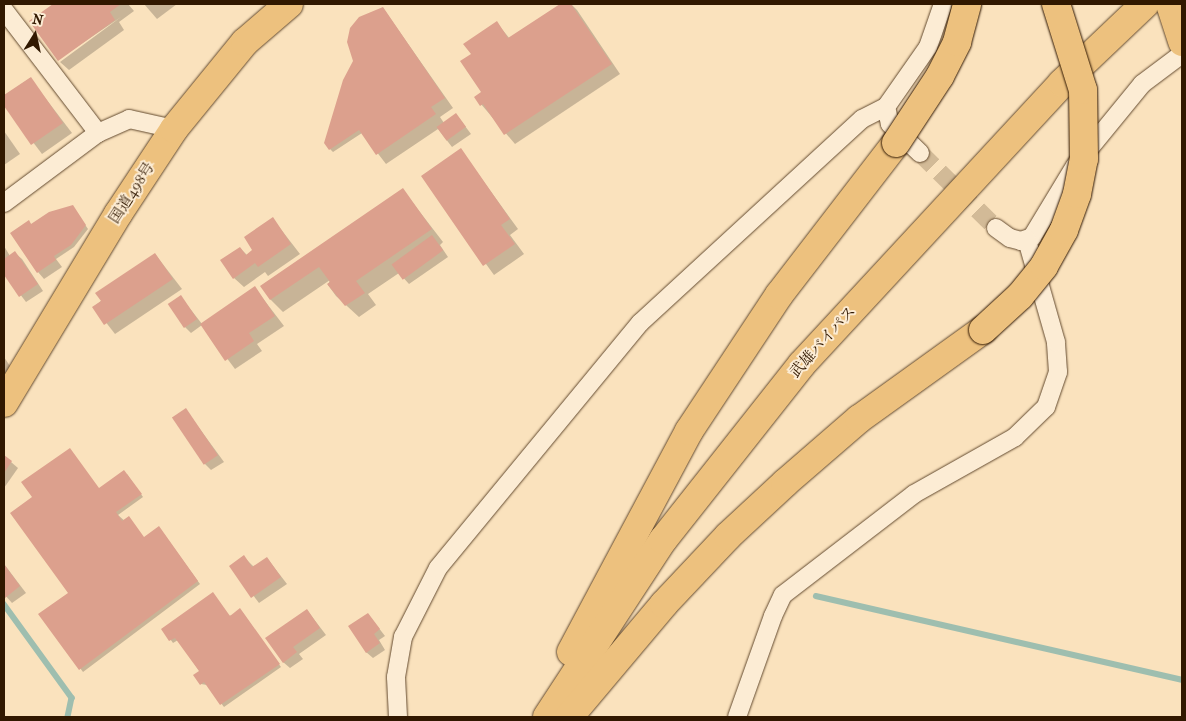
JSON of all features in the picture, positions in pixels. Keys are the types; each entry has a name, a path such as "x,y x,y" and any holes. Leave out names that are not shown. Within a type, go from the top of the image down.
{"highway":[{"name":"国道498号","path":"4,403 118,214 174,129 245,42 289,4"},
{"path":"542,717 570,653 689,432 779,295 908,148 957,42 967,4"},
{"path":"569,717 664,604 728,536 785,483 859,419 983,330 1020,296 1044,266 1064,230 1077,194 1084,159 1083,90 1056,4"},
{"name":"武雄バイパス","path":"548,717 663,540 802,364 1062,83 1145,4"},
{"path":"1170,4 1182,42"}],"street":[{"path":"398,717 396,677 403,637 438,568 640,323 862,119 886,107 928,47 943,4"},
{"path":"4,10 98,133"},
{"path":"738,717 773,616 783,595 914,494 1015,437 1046,407 1058,372 1056,342 1027,240 1075,166 1142,84 1182,54"},
{"path":"886,107 890,124 908,148"},
{"path":"4,203 98,133 130,119 174,129"},
{"path":"996,228 1010,238 1027,240"}],"building":[{"path":"53,4 121,4 110,12 115,20 58,61 29,21"},
{"path":"560,4 571,4 612,64 504,135 483,104 480,106 474,97 481,92 460,61 471,54 463,44 497,21 508,38"},
{"path":"383,7 445,98 431,107 436,114 376,155 359,130 329,150 324,143 343,80 353,61 347,42 350,28 359,17"},
{"path":"31,77 63,123 31,145 4,106 4,95"},
{"path":"456,113 466,127 447,141 437,127"},
{"path":"461,148 510,219 501,225 515,244 483,266 421,176"},
{"path":"403,188 432,229 356,281 365,293 345,306 327,284 330,282 319,267 270,300 260,286"},
{"path":"73,205 86,225 71,245 54,256 56,260 37,273 10,233 29,220 31,224 49,212"},
{"path":"273,217 291,244 258,267 255,263 233,279 220,260 240,247 246,255 252,250 244,237"},
{"path":"432,235 443,250 403,280 392,264"},
{"path":"15,251 38,284 19,297 4,275 4,259"},
{"path":"155,253 173,279 104,325 92,307 101,301 95,293"},
{"path":"255,286 275,316 249,333 254,341 225,361 200,324"},
{"path":"181,295 197,319 184,328 168,304"},
{"path":"186,408 218,455 204,465 172,418"},
{"path":"70,448 99,488 124,470 142,494 116,512 122,521 129,516 144,537 159,526 198,581 79,670 38,614 68,593 10,513 32,497 21,482"},
{"path":"4,455 12,461 4,473"},
{"path":"244,555 252,567 267,557 281,577 251,598 229,566"},
{"path":"4,564 20,586 5,598 4,596"},
{"path":"213,592 230,616 240,608 280,664 220,705 204,682 200,685 193,675 199,671 175,638 169,641 161,629"},
{"path":"307,609 320,628 293,647 297,652 283,663 265,638"},
{"path":"368,613 380,629 374,634 380,643 366,653 348,626"}],"waterway":[{"path":"816,596 1182,680"},
{"path":"4,604 72,698 68,717"}],"tunnel":[{"path":"920,153 996,228"}]}
